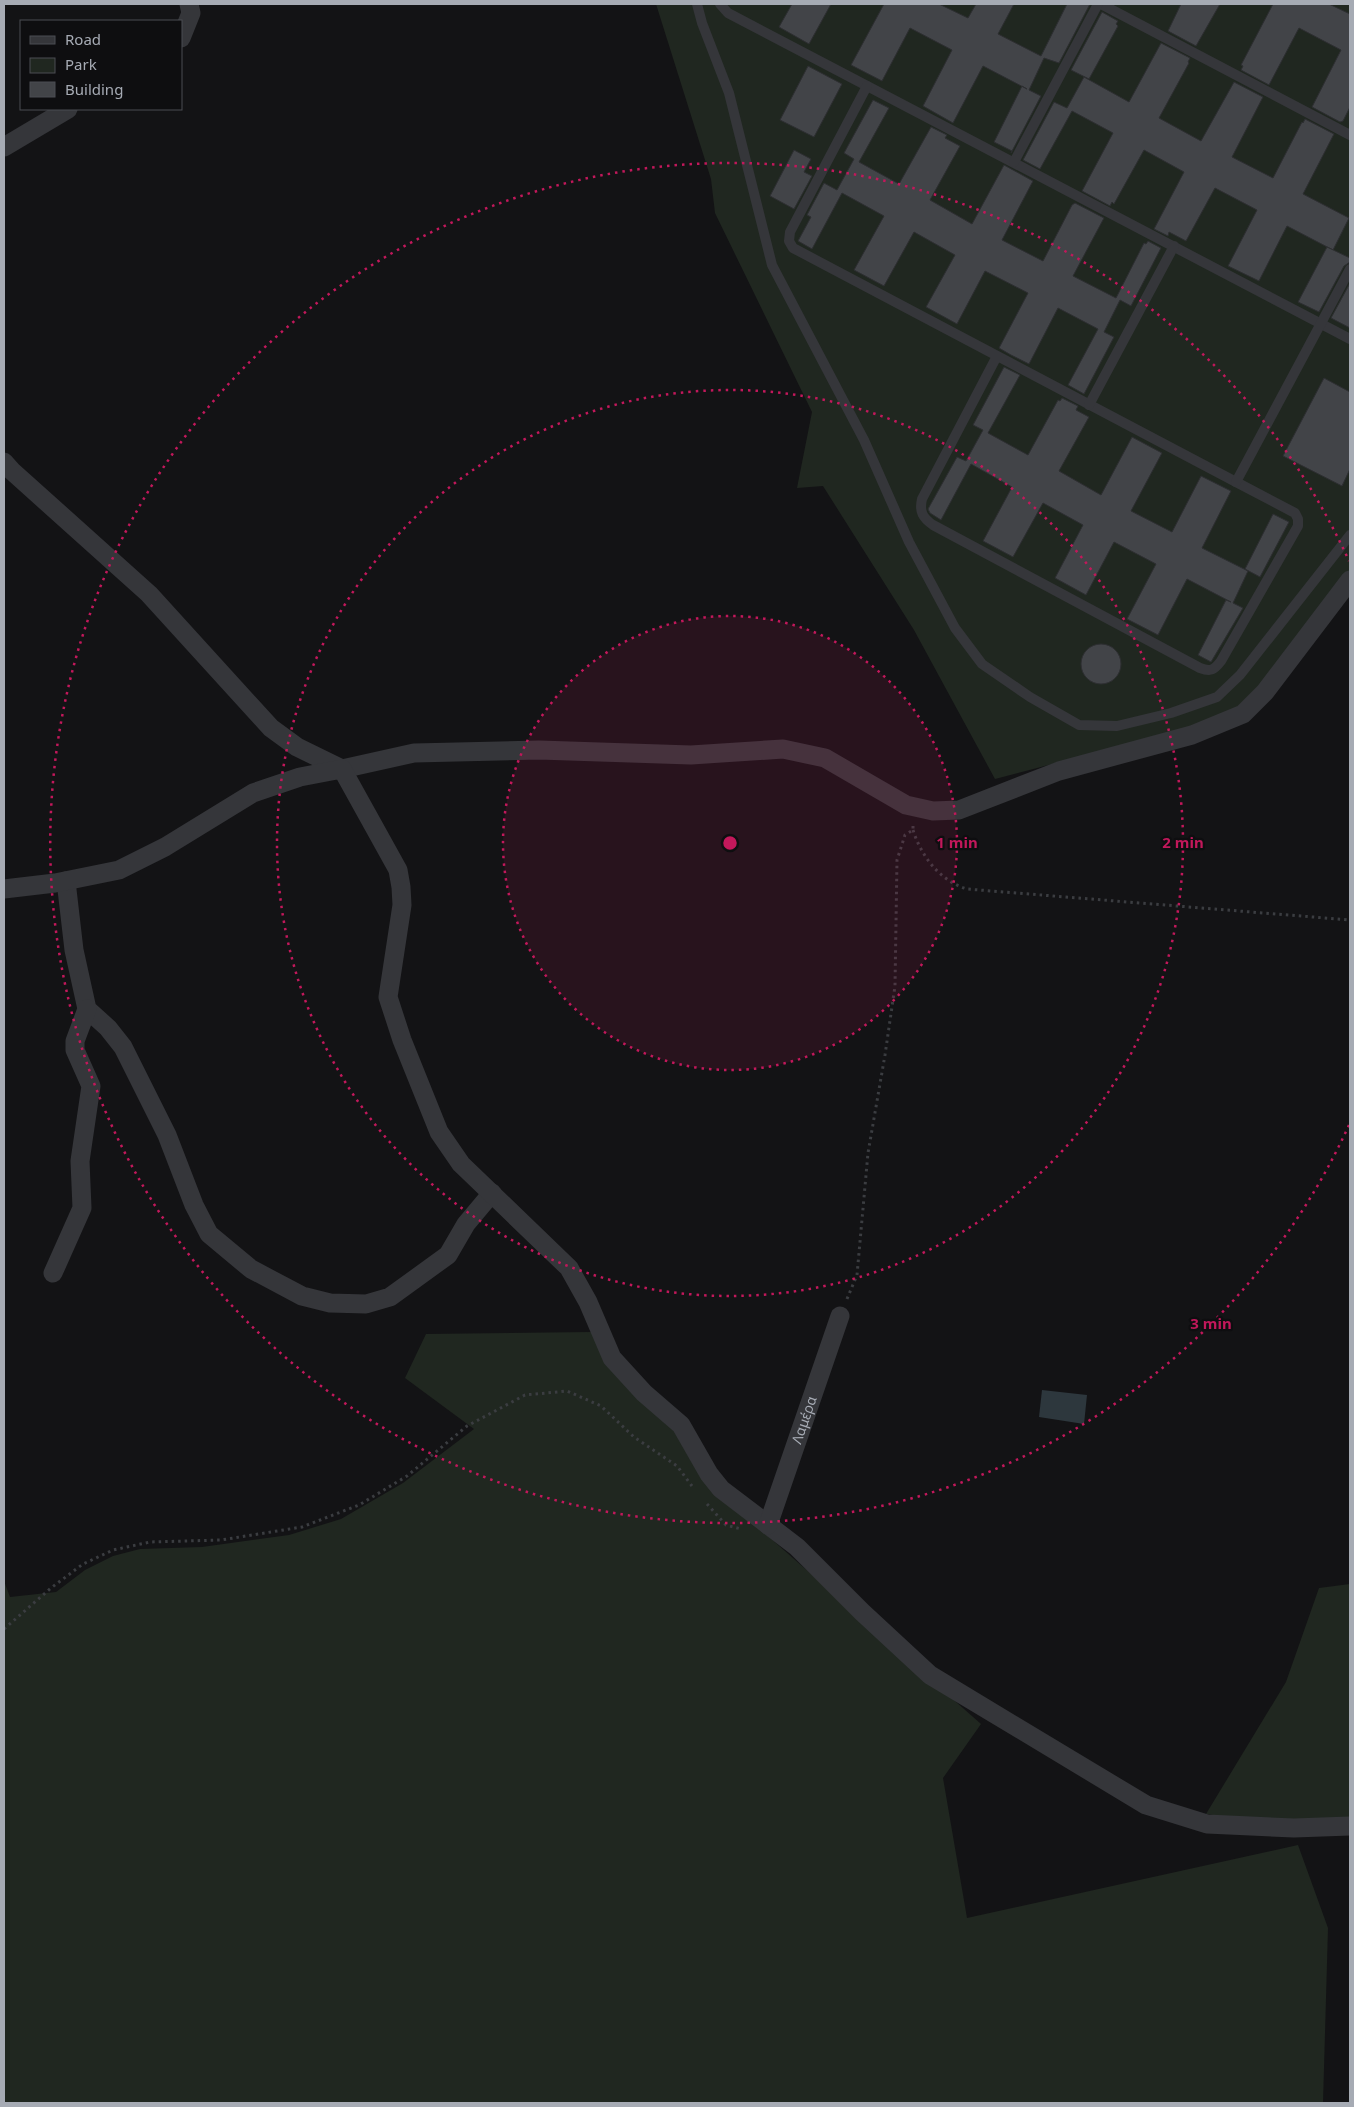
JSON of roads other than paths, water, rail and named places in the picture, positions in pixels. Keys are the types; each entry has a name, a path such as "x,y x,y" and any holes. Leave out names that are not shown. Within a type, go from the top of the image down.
{"street":[{"path":"182,36 191,13 189,4"},
{"path":"4,147 66,110"},
{"path":"4,462 149,594 271,728 297,746 342,769 398,870 402,905 388,997 402,1040 439,1132 461,1164 569,1268 588,1302 612,1358 644,1393 682,1425 709,1474 721,1489 797,1547 862,1612 930,1675 1146,1805 1207,1824 1294,1828 1350,1826"},
{"path":"4,889 66,881 119,870 165,847 253,793 300,776 414,753 539,750 691,755 783,749 825,758 906,805 933,811 959,810 1059,771 1192,735 1243,714 1265,692 1350,580"},
{"path":"53,1273 82,1208 80,1161 91,1086 75,1050 76,1041 87,1009 74,950 66,881"},
{"path":"87,1009 108,1028 123,1047 168,1135 194,1205 209,1234 251,1268 302,1296 330,1302 366,1304 390,1297 448,1255 466,1224 492,1193"},
{"name":"Λαμέρα","path":"768,1524 840,1316"}],"lane":[{"path":"697,4 702,23 729,94 772,265 864,440 914,551 955,628 982,664 1030,697 1080,725 1117,726 1171,713 1217,697 1240,675 1350,534"},
{"path":"720,4 728,13 1350,339"},
{"path":"1014,162 1100,4 1350,135"},
{"path":"867,86 790,232 788,241 793,248 1294,513 1298,519 1298,526 1215,669 1208,671 933,525 922,514 920,509 922,499 996,356"},
{"path":"1089,405 1174,246"},
{"path":"1236,482 1350,269"}]}
